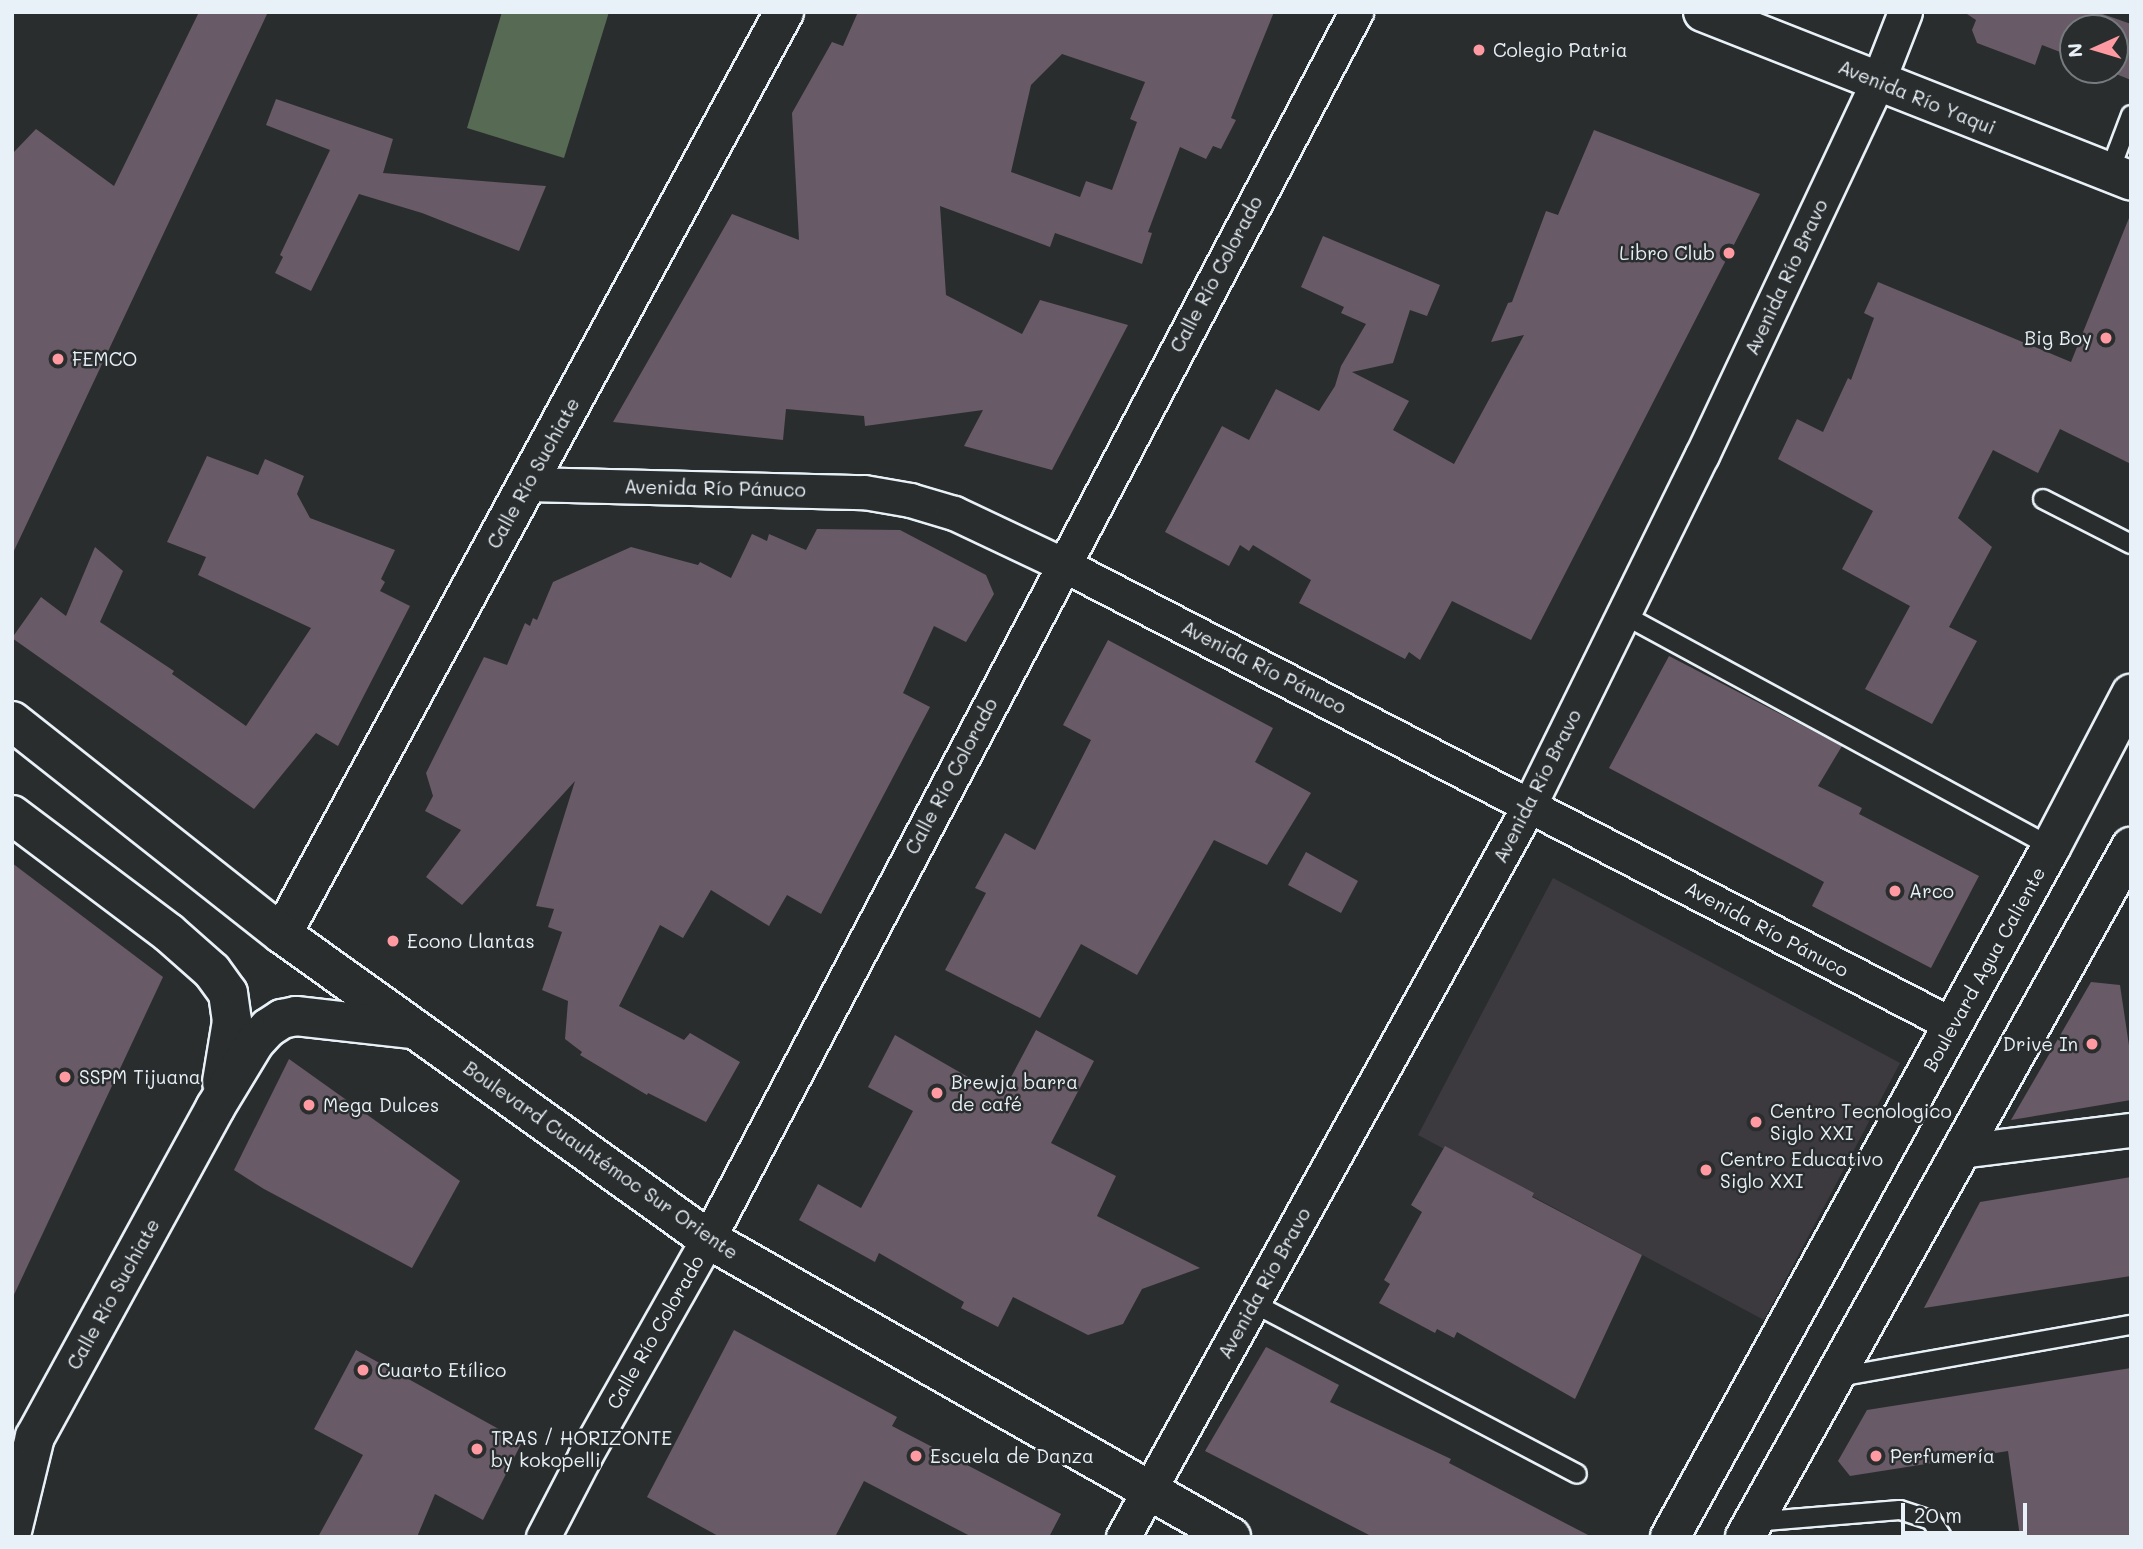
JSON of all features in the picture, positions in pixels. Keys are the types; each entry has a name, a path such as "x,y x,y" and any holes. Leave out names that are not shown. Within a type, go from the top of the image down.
{"main road":[{"name":"Calle Río Suchiate","path":"282,934 784,12"},
{"name":"Avenida Río Yaqui","path":"1703,12 2120,177"},
{"name":"Boulevard Agua Caliente","path":"1670,1537 2051,846 2131,694"},
{"name":"Boulevard Cuauhtémoc Sur Oriente","path":"12,721 282,934 570,1143 708,1239 1231,1537"},
{"path":"12,815 169,933 212,971 228,993 232,1021 229,1056 215,1108"},
{"path":"1749,1529 2131,846"},
{"path":"215,1108 255,1042 268,1028 282,1019 314,1017 416,1029"},
{"name":"Calle Río Suchiate","path":"12,1480 215,1108"},
{"path":"12,1531 35,1437"}],"street":[{"name":"Calle Río Colorado","path":"543,1537 585,1456 708,1239 1062,564 1356,12"},
{"name":"Avenida Río Bravo","path":"1124,1537 1530,804 1624,615 1878,81 1905,12"},
{"name":"Avenida Río Pánuco","path":"527,484 864,492 910,500 954,513 1062,564 1953,1025"},
{"path":"1959,1151 2131,1130"}],"lane":[{"path":"2120,177 2131,116"},
{"path":"2043,499 2131,544"},
{"path":"1624,615 2051,846"},
{"path":"1253,1303 1577,1474"},
{"path":"1834,1377 2131,1325"},
{"path":"1749,1529 1900,1510 1931,1520 1942,1537"}],"shaded area":[{"path":"1553,878 1900,1063 1764,1320 1418,1135"}],"green space":[{"path":"502,12 609,12 564,158 467,128"}],"building":[{"name":"FEMCO","path":"199,12 268,12 12,555 12,154 36,129 114,186"},
{"path":"858,12 1274,12 1231,118 1236,120 1221,149 1213,146 1206,159 1180,147 1148,232 1152,233 1142,264 1055,233 1050,247 940,206 946,295 1022,334 1040,300 1128,325 1052,470 964,446 983,410 865,426 864,416 786,409 783,440 613,422 732,214 799,240 792,113 832,42 843,46","holes":["1062,54 1145,82 1130,119 1137,122 1112,190 1086,181 1080,197 1011,172 1031,85"]},
{"path":"1964,12 2103,14 2059,14 2059,52 2042,45 2035,65 1977,43 1972,30 1976,20"},
{"path":"2129,23 2131,24 2131,80 2129,79"},
{"path":"276,99 393,139 383,173 546,186 519,251 422,213 359,194 311,291 275,273 283,257 280,255 330,150 266,125"},
{"path":"1594,130 1760,194 1531,640 1452,601 1420,660 1409,652 1405,659 1299,603 1311,580 1253,545 1249,551 1240,545 1229,566 1165,532 1222,426 1249,440 1276,389 1319,411 1335,386 1341,366 1366,324 1341,313 1344,307 1301,287 1323,236 1440,285 1427,316 1410,310 1393,363 1352,372 1409,401 1393,430 1454,464 1524,335 1491,342 1508,303 1512,302 1546,211 1558,215"},
{"path":"2129,218 2131,464 2060,429 2038,473 1993,450 1958,518 1992,547 1949,627 1977,641 1932,724 1865,689 1910,606 1842,569 1873,511 1778,459 1797,419 1823,432 1848,378 1851,380 1874,318 1864,313 1878,282 2071,362"},
{"path":"207,456 258,475 265,459 304,476 297,494 310,518 395,550 381,579 385,582 380,591 410,606 338,746 316,733 254,809 12,638 41,597 66,616 95,547 123,571 100,622 174,671 172,674 246,726 311,628 198,575 206,557 167,542"},
{"path":"817,529 900,530 986,575 994,594 966,642 934,626 903,693 930,707 821,914 787,895 769,926 711,890 683,938 660,925 619,1006 684,1040 690,1033 740,1062 706,1122 648,1093 647,1095 580,1055 582,1052 565,1039 568,1001 542,990 562,932 548,927 554,909 536,906 575,781 462,905 426,877 461,830 425,811 433,796 426,773 484,657 507,665 525,623 530,626 533,618 537,620 553,582 631,547 698,565 700,562 731,578 752,534 767,541 769,534 806,550"},
{"path":"1108,640 1273,728 1255,762 1311,793 1267,865 1214,840 1137,975 1081,944 1040,1018 945,970 986,893 975,888 1005,833 1035,850 1091,740 1063,725"},
{"path":"1669,656 1842,746 1818,786 1862,808 1859,814 1979,876 1931,968 1812,906 1824,882 1609,768"},
{"path":"1306,852 1358,881 1341,913 1288,885"},
{"name":"SSPM Tijuana","path":"12,863 163,977 12,1299"},
{"name":"Drive In","path":"2091,982 2120,985 2131,1059 2131,1100 2011,1120"},
{"path":"1036,1030 1094,1061 1051,1143 1116,1176 1097,1216 1200,1268 1142,1289 1123,1324 1088,1335 1013,1297 998,1327 961,1308 964,1302 879,1253 875,1262 799,1220 818,1184 861,1208 913,1111 868,1087 895,1035 1001,1096"},
{"path":"289,1059 460,1181 412,1268 264,1189 234,1170"},
{"path":"1445,1146 1534,1193 1532,1197 1642,1255 1575,1399 1457,1332 1454,1338 1437,1329 1435,1333 1379,1303 1390,1284 1384,1280 1422,1212 1411,1205"},
{"path":"2131,1177 2131,1276 1924,1308 1980,1202"},
{"path":"734,1330 897,1417 892,1426 1061,1514 1049,1537 972,1537 864,1481 835,1537 720,1537 647,1497"},
{"path":"1266,1347 1339,1385 1330,1402 1451,1459 1449,1463 1592,1537 1373,1537 1205,1451"},
{"path":"356,1350 522,1442 483,1520 435,1494 417,1537 318,1537 363,1455 314,1429"},
{"path":"2131,1368 2131,1537 2020,1537 2008,1451 1850,1476 1838,1461 1867,1410"}],"place":[{"name":"Colegio Patria","path":"1479,50"},
{"name":"Libro Club","path":"1729,253"},
{"name":"Big Boy","path":"2106,338"},
{"name":"FEMCO","path":"58,359"},
{"name":"Arco","path":"1895,891"},
{"name":"Econo Llantas","path":"393,941"},
{"name":"Drive In","path":"2092,1044"},
{"name":"SSPM Tijuana","path":"65,1077"},
{"name":"Brewja barra de café","path":"937,1093"},
{"name":"Mega Dulces","path":"309,1105"},
{"name":"Centro Tecnologico Siglo XXI","path":"1756,1122"},
{"name":"Centro Educativo Siglo XXI","path":"1706,1170"},
{"name":"Cuarto Etílico","path":"363,1370"},
{"name":"TRAS / HORIZONTE by kokopelli","path":"477,1449"},
{"name":"Escuela de Danza","path":"916,1456"},
{"name":"Perfumería","path":"1876,1456"}]}
